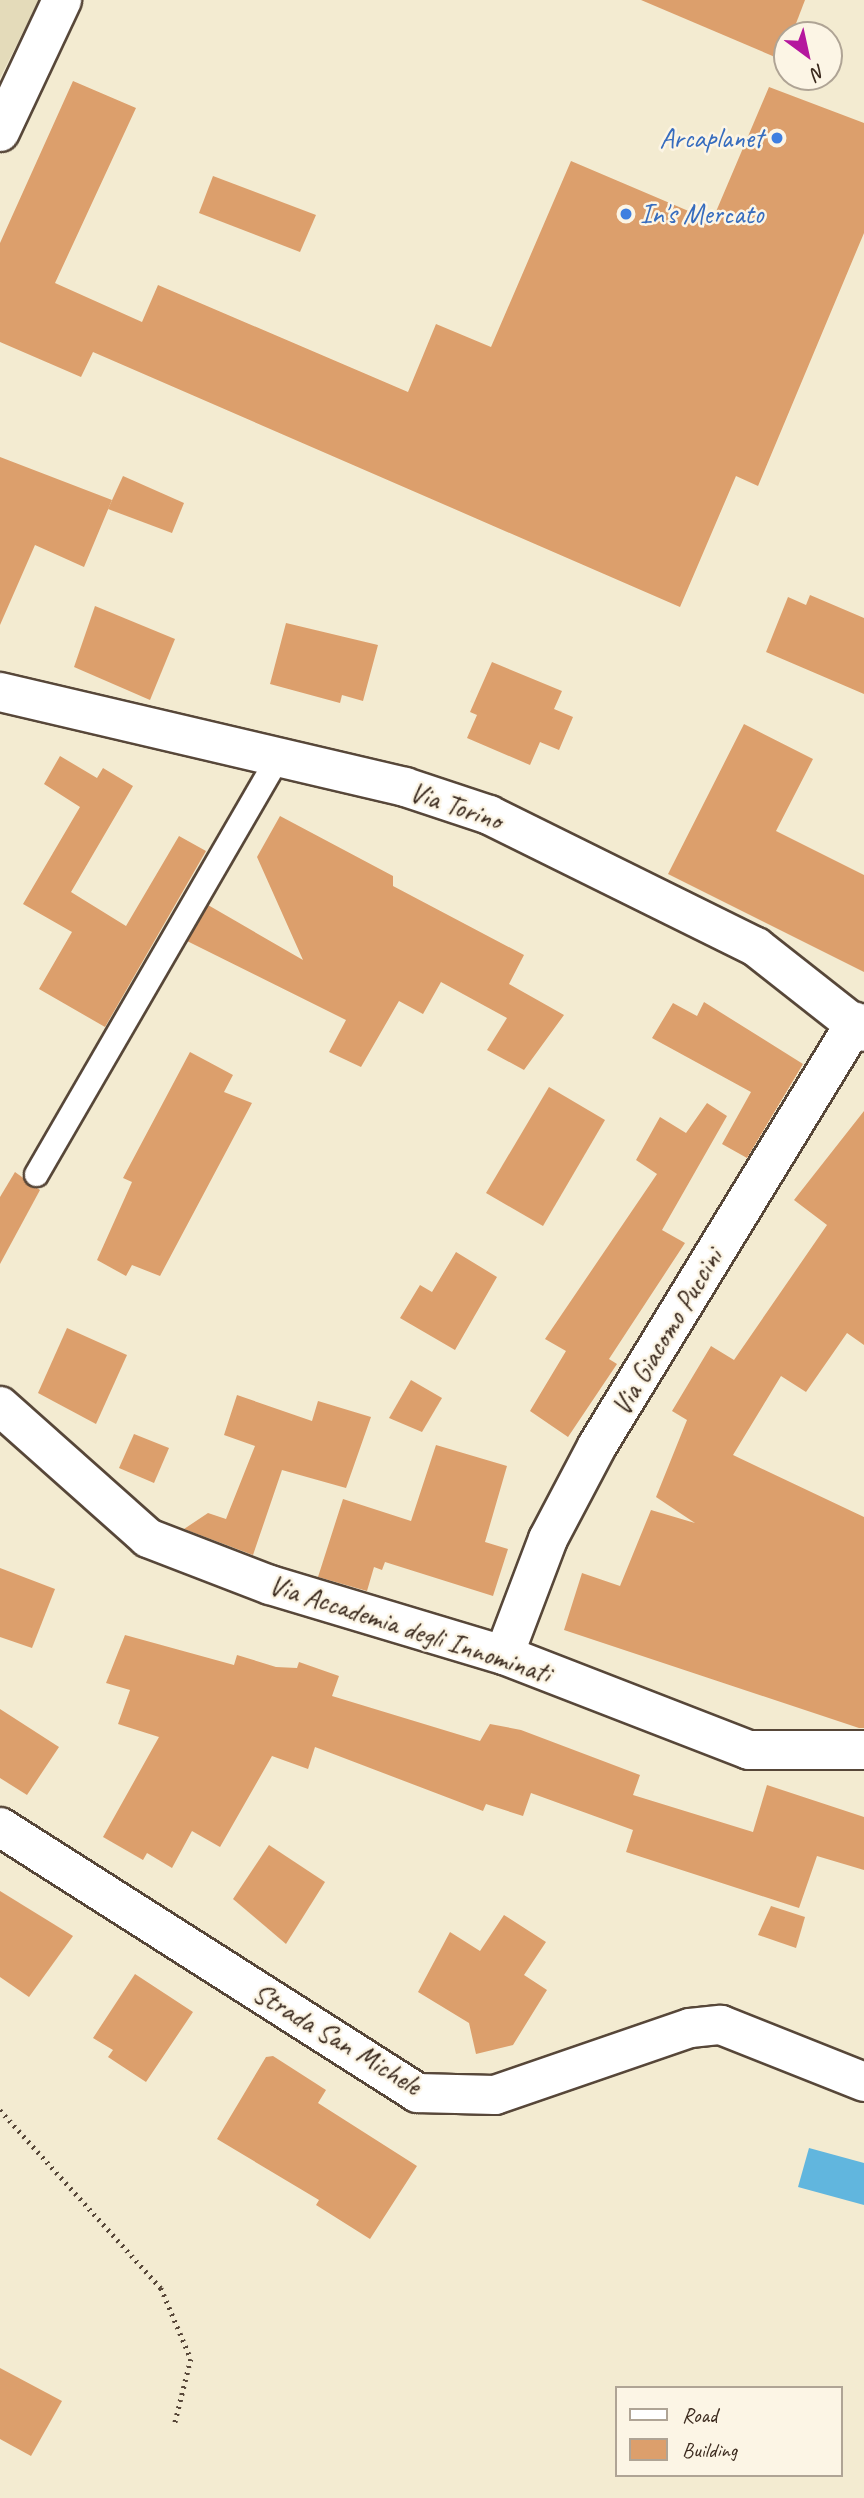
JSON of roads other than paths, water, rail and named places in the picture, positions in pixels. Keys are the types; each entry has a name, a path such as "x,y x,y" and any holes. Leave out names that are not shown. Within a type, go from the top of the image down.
{"street":[{"path":"0,132 62,0"},
{"name":"Via Torino","path":"0,692 275,761 405,787 489,815 756,947 860,1027"},
{"name":"Via Giacomo Puccini","path":"504,1655 548,1539 597,1446 860,1027"},
{"name":"Via Accademia degli Innominati","path":"0,1406 148,1538 270,1585 504,1655 749,1750 864,1751"},
{"name":"Strada San Michele","path":"0,1827 417,2093 495,2095 667,2035 721,2025 864,2082"}],"lane":[{"path":"36,1174 275,761"}],"water":[{"path":"809,2148 864,2163 864,2205 798,2187"}],"place":[{"name":"Arcaplanet","path":"777,138"},
{"name":"In's Mercato","path":"626,214"}]}
